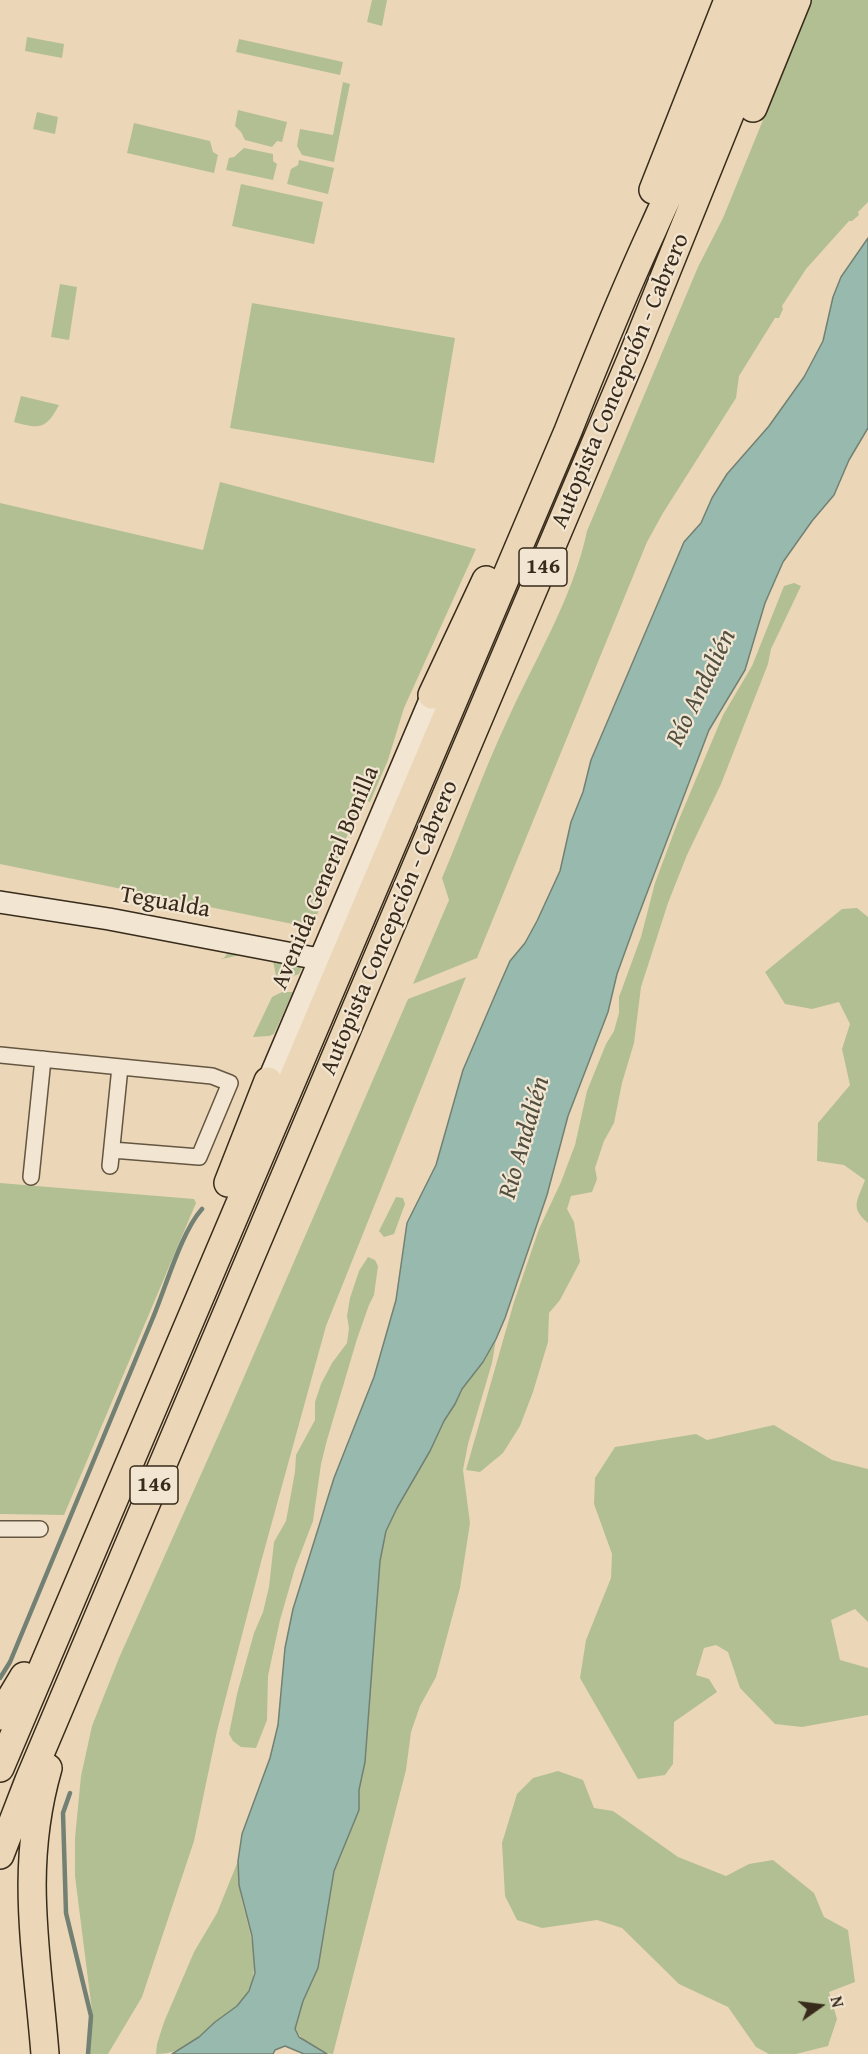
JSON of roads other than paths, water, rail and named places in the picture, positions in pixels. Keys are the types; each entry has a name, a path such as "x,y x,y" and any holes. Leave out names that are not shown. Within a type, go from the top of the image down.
{"highway":[{"path":"608,332 656,182 728,0"},
{"name":"Autopista Concepción - Cabrero","path":"0,1768 608,332 714,98 755,0"},
{"name":"Autopista Concepción - Cabrero","path":"0,1855 15,1813 634,352 776,0"},
{"path":"634,352 667,298 717,198 797,0"},
{"path":"432,695 467,617 496,562 516,528 539,499"},
{"path":"151,1412 182,1307 223,1194 268,1081"},
{"path":"0,1716 70,1605"},
{"path":"45,2054 33,1929 31,1873 40,1799 72,1680"}],"street":[{"name":"Avenida General Bonilla","path":"268,1081 432,695"},
{"name":"Tegualda","path":"0,902 109,919 320,959"},
{"path":"0,1055 212,1076 230,1083 199,1157 112,1150"},
{"path":"31,1177 43,1059"},
{"path":"110,1166 120,1067"},
{"path":"0,1529 40,1528"}],"water":[{"name":"Río Andalién","path":"868,238 868,428 849,460 834,495 783,562 765,603 745,670 709,730 617,974 608,1012 568,1116 547,1195 505,1318 483,1362 462,1389 444,1421 386,1531 380,1561 365,1762 359,1790 359,1810 334,1871 318,1968 303,2001 295,2029 299,2037 327,2054 304,2054 285,2046 275,2050 273,2054 172,2054 199,2037 237,2006 249,1991 255,1973 252,1936 239,1885 238,1861 242,1834 270,1758 278,1725 285,1648 293,1609 334,1478 374,1377 396,1300 407,1223 436,1165 463,1070 510,961 525,943 560,871 571,822 583,792 591,760 684,542 701,523 712,498 727,474 769,426 804,377 823,341 833,297 841,277"}],"waterway":[{"path":"0,1678 10,1662 28,1619 152,1320 180,1246 202,1209"},
{"path":"70,1793 63,1813 66,1913 91,2016 88,2054"}]}
